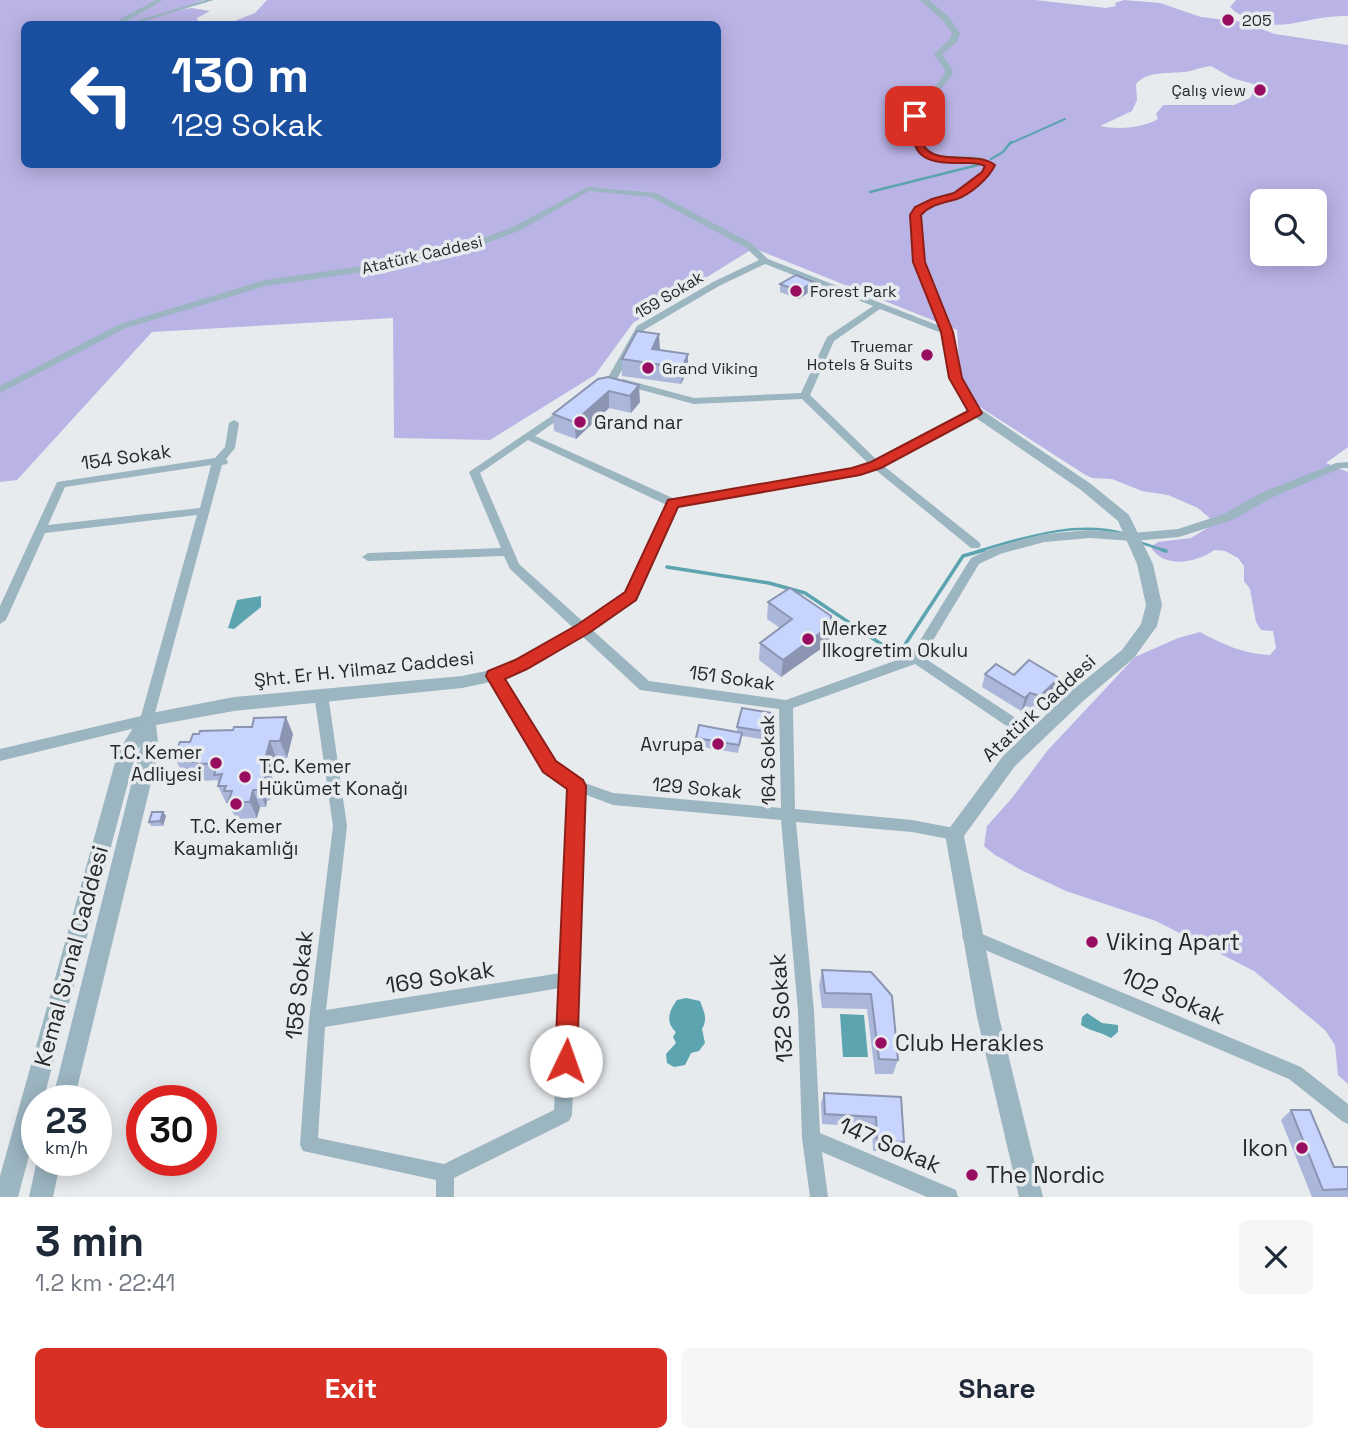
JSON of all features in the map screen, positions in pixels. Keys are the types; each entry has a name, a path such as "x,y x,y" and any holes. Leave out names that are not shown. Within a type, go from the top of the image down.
{"street":[{"path":"122,21 160,0"},
{"path":"139,21 211,0"},
{"name":"Atatürk Caddesi","path":"924,0 946,19 956,33 954,40 938,54 949,70 948,75 915,116 917,144 932,158 981,160 990,167 957,196 936,201 919,209 915,215 919,262 947,332 956,378 975,413 1111,505 1124,517 1145,564 1154,605 1149,626 1128,654 1076,697 1009,761 954,834"},
{"name":"Atatürk Caddesi","path":"0,390 123,326 265,283 391,265 471,246 518,228 588,189 653,195 748,245 765,261 947,332"},
{"name":"159 Sokak","path":"612,379 640,328 716,284 765,261"},
{"path":"806,396 830,338 879,306"},
{"path":"601,386 612,379 694,401 806,396 876,465 975,545"},
{"path":"527,436 580,400"},
{"path":"527,436 673,503 831,478 876,465 975,413"},
{"name":"Kemal Sunal Caddesi","path":"6,1197 127,752 147,720 204,511 221,462 230,448 234,423"},
{"name":"151 Sokak","path":"527,436 474,472 514,566 645,686 786,705 916,658"},
{"name":"154 Sokak","path":"0,620 61,484 221,462"},
{"path":"1035,738 916,658 975,561 996,551 1044,538 1090,534 1133,537 1179,533 1228,517 1267,495 1340,465 1348,465"},
{"name":"Şht. Er H. Yilmaz Caddesi","path":"0,755 147,720 234,704 462,682 494,676 583,629 631,596 673,503"},
{"path":"41,530 204,511"},
{"path":"368,557 508,552"},
{"name":"129 Sokak","path":"494,676 550,767 577,786 613,799 912,826 954,834"},
{"name":"158 Sokak","path":"321,694 340,826 317,1020 309,1145 445,1173"},
{"name":"164 Sokak","path":"786,705 788,815"},
{"name":"Kemal Sunal Caddesi","path":"67,1085 150,750 147,720"},
{"path":"445,1197 445,1173 563,1115 577,786"},
{"path":"110,814 135,812"},
{"name":"132 Sokak","path":"788,815 806,1011 811,1138 819,1197"},
{"path":"954,834 970,936 996,1062 1031,1197"},
{"name":"102 Sokak","path":"970,936 1295,1073 1348,1115"},
{"name":"169 Sokak","path":"317,1020 570,979"},
{"name":"147 Sokak","path":"811,1138 949,1197"},
{"path":"41,1197 46,1176"}],"shaded area":[{"path":"0,0 203,0 178,10 192,8 210,11 197,18 198,21 21,21 21,168 721,168 721,21 235,21 255,13 267,0 1035,0 1106,8 1116,6 1115,3 1124,0 1160,3 1201,17 1242,22 1275,34 1348,45 1348,447 1326,463 1348,472 1348,1084 1338,1075 1335,1045 1325,1030 1254,971 1156,921 1066,891 1021,870 984,846 987,826 1047,751 1135,657 1178,638 1200,632 1251,653 1270,655 1276,648 1273,631 1261,630 1256,622 1250,589 1244,581 1244,566 1238,558 1225,551 1214,550 1190,561 1172,561 1156,554 1151,547 1158,542 1191,538 1214,522 1198,508 1168,495 1142,491 1112,479 1092,478 972,402 960,375 957,330 758,250 749,251 633,323 595,375 490,440 394,438 393,318 152,332 17,480 0,482","holes":["1211,66 1232,78 1257,85 1250,98 1234,105 1163,105 1156,114 1158,119 1145,124 1122,128 1100,126 1132,111 1137,100 1136,84 1154,74"]},
{"path":"1236,0 1348,0 1348,16 1332,16 1291,24 1264,24 1234,11 1230,7"}],"water":[{"path":"261,596 261,607 234,629 228,628 237,600"},
{"path":"686,998 700,1001 705,1015 702,1029 705,1043 699,1051 691,1053 685,1065 674,1067 667,1063 666,1054 676,1043 673,1037 676,1032 670,1024 669,1016 677,1000"},
{"path":"1087,1013 1102,1023 1118,1025 1118,1032 1111,1038 1081,1025 1082,1017"},
{"path":"840,1014 864,1015 868,1057 843,1057"}],"building":[{"path":"796,275 813,282 799,291 780,284"},
{"path":"637,331 659,334 652,349 688,354 682,368 622,359"},
{"path":"608,377 639,385 630,396 609,391 574,422 553,414 598,379"},
{"path":"790,588 831,616 831,625 783,660 760,643 792,619 768,602"},
{"path":"1029,660 1059,678 1040,696 1030,693 1025,698 985,674 996,664 1014,675"},
{"path":"742,708 772,713 768,732 737,727"},
{"path":"286,717 280,741 270,741 263,767 267,767 263,784 260,784 259,790 253,790 250,802 228,802 232,791 224,791 226,786 218,786 222,774 214,775 218,763 197,764 189,762 191,757 174,757 180,742 190,742 193,734 199,734 200,731 252,727 254,718"},
{"path":"699,725 742,733 739,745 696,738"},
{"path":"152,812 163,812 160,821 149,822"},
{"path":"822,970 871,972 892,996 898,1060 879,1059 871,994 825,993"},
{"path":"824,1093 901,1097 904,1142 877,1141 876,1117 825,1114"},
{"path":"1291,1110 1310,1110 1334,1167 1348,1167 1348,1189 1323,1190"}],"waterway":[{"path":"1010,144 1065,119"},
{"path":"991,159 1003,152 1010,144"},
{"path":"870,192 978,165"},
{"path":"978,551 1051,532 1089,529 1126,534"},
{"path":"1142,543 1166,551 1162,550"},
{"path":"667,567 769,583 805,593 890,650 904,646 963,556 984,550"}],"place":[{"name":"205","path":"1228,20"},
{"name":"Çalış view","path":"1260,90"},
{"name":"Forest Park","path":"796,291"},
{"name":"Truemar Hotels & Suits","path":"927,355"},
{"name":"Grand Viking","path":"648,368"},
{"name":"Grand nar","path":"580,422"},
{"name":"Merkez Ilkogretim Okulu","path":"808,639"},
{"name":"Avrupa","path":"718,744"},
{"name":"T.C. Kemer Adliyesi","path":"216,763"},
{"name":"T.C. Kemer Hükümet Konağı","path":"245,777"},
{"name":"T.C. Kemer Kaymakamlığı","path":"236,804"},
{"name":"Viking Apart","path":"1092,942"},
{"name":"Club Herakles","path":"881,1043"},
{"name":"Ikon","path":"1302,1148"},
{"name":"The Nordic","path":"972,1175"}],"route":[{"path":"566,1061 577,786 550,767 494,676 583,629 631,596 673,503 809,482 855,472 876,465 975,413 956,378 947,332 919,262 915,215 919,209 936,201 957,196 986,173 990,165 981,160 947,160 926,155 917,144 915,116"}]}
